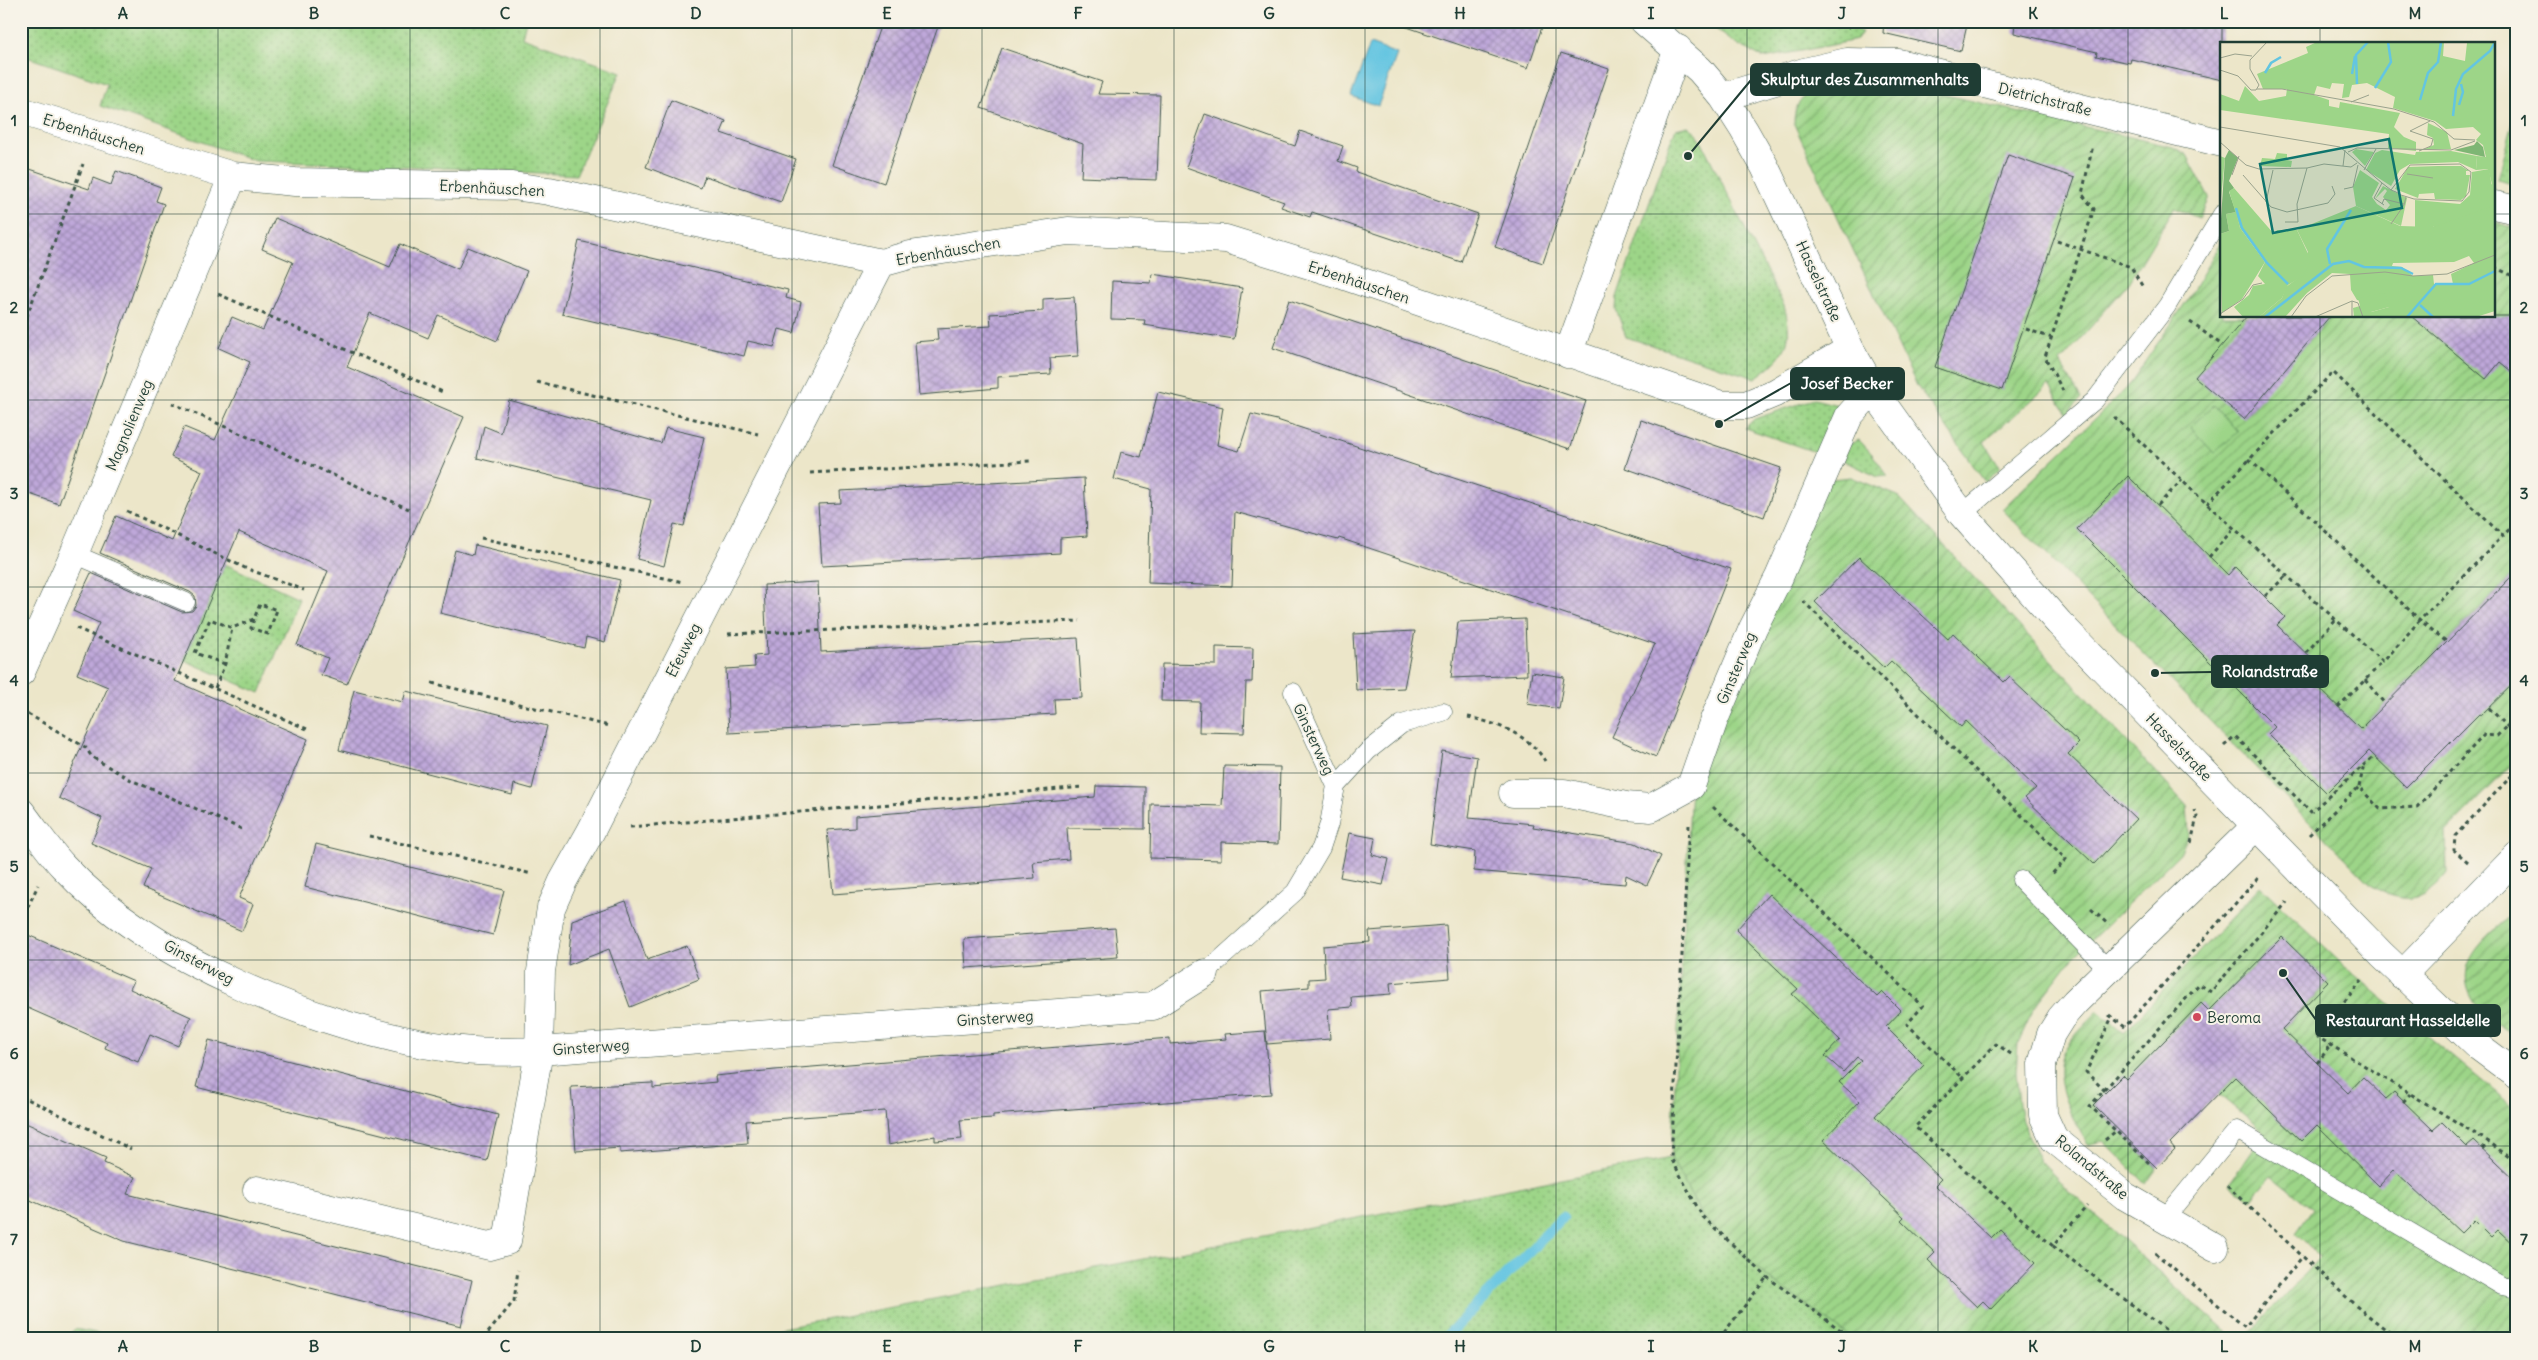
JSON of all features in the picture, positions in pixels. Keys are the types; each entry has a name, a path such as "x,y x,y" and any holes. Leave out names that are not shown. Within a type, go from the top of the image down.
{"street":[{"name":"Hasselstraße","path":"1644,21 1700,70 1723,97 1765,166 1850,349 1875,393 1962,514 2059,623 2255,827 2402,975 2478,1046 2517,1075"},
{"path":"1568,354 1678,50"},
{"name":"Dietrichstraße","path":"1723,97 1804,72 1847,62 1899,64 2220,143"},
{"name":"Erbenhäuschen","path":"21,111 94,135 233,176 294,182 512,186 549,190 881,263 910,255 1068,231 1226,239 1345,276 1721,405 1746,405 1775,393 1850,349"},
{"name":"Magnolienweg","path":"21,672 74,554 233,176"},
{"path":"2496,205 2517,210"},
{"name":"Efeuweg","path":"539,1051 541,971 551,908 563,881 591,831 881,263"},
{"name":"Ginsterweg","path":"1691,786 1714,720 1753,628 1779,577 1849,416 1864,399 1875,393"},
{"path":"1513,794 1564,793 1626,806 1651,808 1691,786"},
{"name":"Ginsterweg","path":"21,812 63,866 116,913 178,953 220,975 302,1009 394,1037 448,1048 496,1053 539,1051 1153,1006 1205,973"},
{"name":"Rolandstraße","path":"2214,1248 2106,1182 2054,1139 2043,1115 2043,1053 2061,1018 2255,827"},
{"path":"2402,975 2517,856"},
{"name":"Ginsterweg","path":"507,1241 539,1051"},
{"path":"257,1190 489,1246 507,1241"}],"lane":[{"path":"1962,514 2095,400 2163,310 2220,217"},
{"path":"74,554 186,602"},
{"name":"Ginsterweg","path":"1292,692 1336,786"},
{"name":"Ginsterweg","path":"1205,973 1295,892 1321,848 1329,824 1336,786 1368,751 1402,724 1443,712"},
{"path":"2021,880 2109,970"},
{"path":"2164,1219 2237,1130 2502,1286 2517,1289"}],"path":[{"path":"2077,416 2045,356 2094,209 2082,194 2101,113"},
{"path":"21,332 94,135"},
{"path":"2057,241 2131,267 2163,310 2222,345"},
{"path":"2496,268 2517,278"},
{"path":"189,282 445,393"},
{"path":"2513,305 2517,300"},
{"path":"2026,329 2052,338"},
{"path":"2206,504 2332,372 2503,536"},
{"path":"537,382 790,442"},
{"path":"144,390 409,509"},
{"path":"2095,400 2206,504 2383,662"},
{"path":"2249,459 2420,620 2448,643"},
{"path":"773,475 1031,461"},
{"path":"2158,505 2182,480"},
{"path":"98,497 245,568 304,590"},
{"path":"2338,707 2517,521"},
{"path":"2210,557 2234,528"},
{"path":"481,538 714,589"},
{"path":"2265,596 2287,576"},
{"path":"1779,577 2066,859 2051,875 2058,881"},
{"path":"225,664 195,652 210,619 232,628 254,619 260,604 277,610 268,634 251,628 254,619"},
{"path":"47,615 307,728"},
{"path":"2306,653 2336,619"},
{"path":"690,636 1080,621"},
{"path":"215,688 225,664 232,628"},
{"path":"2365,680 2386,704"},
{"path":"432,684 641,733"},
{"path":"2489,708 2517,736"},
{"path":"21,710 85,747 92,757 129,779 244,830"},
{"path":"1443,712 1479,719 1509,729 1541,754 1564,793"},
{"path":"2359,787 2380,810 2417,807 2484,736 2497,736 2517,715"},
{"path":"2199,768 2234,736 2311,812 2374,756"},
{"path":"2286,858 2359,787 2365,764"},
{"path":"2491,882 2454,850 2455,836 2517,770"},
{"path":"1691,786 1923,1006 1907,1024 1962,1077"},
{"path":"1691,786 1671,1158 1702,1216 1767,1277 1853,1339"},
{"path":"591,831 1083,787"},
{"path":"369,836 563,881"},
{"path":"2105,1012 2124,1027 2259,877 2266,883"},
{"path":"2149,1163 2090,1106 2199,984 2211,992 2308,880"},
{"path":"2280,896 2287,902"},
{"path":"2087,905 2134,946"},
{"path":"2382,955 2316,1036 2489,1142 2517,1163"},
{"path":"2105,1090 2086,1072 2112,1017"},
{"path":"2042,1064 2021,1060 1996,1044 1915,1127 2053,1246 2178,1339"},
{"path":"2317,1063 2331,1045"},
{"path":"2403,1102 2410,1094"},
{"path":"21,1096 132,1149"},
{"path":"2103,1141 2116,1131"},
{"path":"2482,1149 2489,1142"},
{"path":"2053,1246 2106,1182"},
{"path":"2222,1182 2356,1306 2398,1339"},
{"path":"483,1339 514,1301 519,1273 507,1241"},
{"path":"1719,1339 1767,1277"}],"green space":[{"path":"21,21 526,21 522,37 621,72 576,175 429,167 256,161 100,106 107,84 21,55"},
{"path":"1705,21 1831,21 1862,32 1857,40 1764,58 1733,42"},
{"path":"1857,79 1881,80 2173,147 2187,155 2209,197 2199,218 2174,208 2129,283 2060,362 2081,399 2067,414 2049,385 1984,442 2000,468 1985,482 1917,386 1794,124 1795,112 1799,103 1806,96 1824,87"},
{"path":"2517,108 2517,185 2498,179"},
{"path":"1688,126 1697,133 1784,306 1788,330 1788,340 1785,348 1774,363 1755,378 1626,337 1616,309 1617,297 1672,137 1676,129"},
{"path":"2496,223 2517,229 2517,760 2446,832 2447,873 2439,883 2421,895 2412,898 2393,896 2371,885 2002,509 2127,388 2188,299 2220,243 2220,318 2496,318"},
{"path":"1814,399 1842,406 1821,454 1745,428 1754,419"},
{"path":"2214,405 2238,432 2214,453 2190,427"},
{"path":"1859,440 1888,476 1878,477 1843,460 1850,444"},
{"path":"1851,477 1898,496 2187,806 2189,834 2180,853 2071,960 2034,1008 2018,1043 2016,1072 2022,1121 2040,1161 2071,1193 2234,1339 1853,1339 1767,1277 1702,1216 1671,1158 1691,786 1823,480"},
{"path":"225,564 299,598 260,693 184,660"},
{"path":"2260,886 2344,966 2517,1110 2517,1339 2244,1339 2320,1257 2296,1233 2313,1209 2272,1176 2251,1200 2229,1184 2265,1132 2218,1093 2328,982 2282,937 2209,1011 2201,1003 2158,1046 2140,1091 2123,1075 2093,1105 2157,1168 2146,1184 2103,1141 2088,1145 2082,1135 2069,1110 2061,1084 2060,1070 2062,1058 2070,1041 2098,1011 2124,1033"},
{"path":"2517,909 2517,1035 2480,1010 2469,991 2466,977 2469,964 2475,952"},
{"path":"1671,1158 1702,1216 1767,1277 1853,1339 725,1339"},
{"path":"75,1329 128,1339 64,1339"}],"water":[{"path":"1370,44 1397,54 1378,106 1351,96"}],"building":[{"path":"882,21 940,21 884,183 832,165"},
{"path":"1404,21 1544,21 1528,68 1404,26"},
{"path":"1884,21 1968,21 1961,51 1883,33"},
{"path":"2015,21 2204,21 2222,26 2220,80 2131,59 2130,63 2096,56 2097,52 2014,33"},
{"path":"1002,48 1102,82 1098,94 1160,95 1157,180 1081,177 1083,144 981,108"},
{"path":"1561,53 1609,69 1543,263 1495,247"},
{"path":"671,100 726,121 721,133 796,159 781,202 705,176 701,188 646,167"},
{"path":"1205,114 1295,146 1300,131 1343,146 1338,161 1357,168 1356,172 1478,214 1461,262 1312,212 1310,217 1281,207 1284,202 1186,167"},
{"path":"2008,155 2075,178 2002,390 1935,367"},
{"path":"21,166 89,189 93,178 111,185 116,171 161,187 156,201 164,204 59,504 21,491"},
{"path":"275,218 390,267 400,244 458,269 468,247 527,271 497,341 438,315 428,338 370,313 347,367 464,417 347,684 321,675 328,658 297,645 328,571 239,532 175,681 308,739 239,898 253,904 242,931 143,888 151,869 91,843 102,818 59,798 108,687 77,674 99,623 73,611 91,573 182,612 192,611 196,606 195,596 190,592 100,553 116,516 172,541 202,471 171,457 184,427 215,440 250,362 219,348 232,317 263,330 293,262 262,249"},
{"path":"579,241 788,290 786,298 801,302 794,333 779,329 774,347 748,341 744,356 562,314"},
{"path":"1152,274 1242,288 1234,339 1144,325 1145,320 1111,319 1112,281 1151,283"},
{"path":"1074,297 1078,356 1050,358 1051,374 998,377 998,388 919,395 915,342 938,340 937,329 991,326 990,314 1043,311 1043,299"},
{"path":"1289,300 1586,401 1570,449 1273,348"},
{"path":"2496,316 2517,316 2517,376 2500,362 2486,379 2413,318 2496,318"},
{"path":"2245,318 2328,318 2244,419 2195,377"},
{"path":"1158,392 1223,407 1217,445 1239,451 1251,414 1277,420 1731,569 1656,757 1612,737 1655,644 1339,538 1338,540 1235,512 1232,586 1148,583 1151,489 1114,479 1121,452 1141,457"},
{"path":"509,400 661,443 666,428 704,437 684,526 674,524 664,566 637,559 651,500 477,458 484,426 501,433"},
{"path":"1641,420 1781,468 1764,517 1625,468"},
{"path":"2128,476 2228,575 2235,567 2285,617 2277,625 2327,674 2316,685 2361,729 2517,571 2517,680 2481,715 2479,714 2406,787 2369,751 2327,793 2268,734 2275,727 2077,529"},
{"path":"1084,478 1087,536 1060,538 1060,553 822,566 818,504 841,503 840,491"},
{"path":"475,545 620,580 605,642 586,637 584,648 440,613 455,550 473,555"},
{"path":"1859,557 1948,639 1953,633 2004,682 2009,677 2079,743 2068,754 2136,819 2094,864 2025,798 2036,788 1966,721 1961,727 1891,661 1884,668 1815,602"},
{"path":"818,582 821,652 1078,638 1082,698 1054,699 1055,714 729,733 726,669 755,667 754,656 767,655 764,585"},
{"path":"1525,619 1527,675 1451,678 1458,622"},
{"path":"1415,631 1404,688 1356,690 1353,634"},
{"path":"1216,647 1253,648 1252,682 1246,682 1244,733 1199,732 1200,702 1161,701 1162,664 1216,665"},
{"path":"1532,672 1564,677 1559,709 1527,704"},
{"path":"354,690 403,702 406,691 547,726 532,789 514,784 512,795 339,750"},
{"path":"1442,751 1477,757 1469,818 1534,824 1533,827 1635,843 1661,856 1647,885 1626,875 1625,884 1474,871 1475,851 1430,844"},
{"path":"1224,766 1280,767 1278,844 1221,842 1221,860 1150,858 1151,804 1222,806"},
{"path":"1096,786 1145,787 1145,829 1067,828 1069,859 1033,862 1035,878 833,894 827,830 855,828 855,816 1095,797"},
{"path":"1349,833 1375,838 1372,855 1389,859 1383,885 1340,877"},
{"path":"316,844 504,890 493,935 305,887"},
{"path":"1769,894 1877,997 1882,992 1901,1011 1886,1027 1924,1065 1875,1116 1941,1179 1935,1185 1991,1238 2000,1229 2035,1263 1991,1309 1983,1301 1977,1307 1928,1260 1935,1253 1901,1220 1904,1217 1823,1140 1860,1101 1839,1082 1861,1060 1857,1057 1843,1072 1825,1056 1840,1040 1792,994 1798,989 1736,930"},
{"path":"626,901 647,960 687,946 699,979 630,1007 609,949 568,965 572,920"},
{"path":"1446,925 1450,978 1390,983 1391,994 1351,997 1352,1007 1328,1009 1330,1039 1267,1044 1262,991 1309,987 1309,979 1325,978 1323,946 1370,942 1369,931"},
{"path":"1115,928 1118,957 966,968 964,939"},
{"path":"21,932 134,981 130,989 191,1017 178,1046 150,1034 138,1062 105,1048 107,1043 21,1005"},
{"path":"2282,937 2328,982 2282,1029 2348,1093 2363,1077 2386,1099 2394,1092 2433,1130 2442,1122 2467,1147 2474,1141 2517,1182 2517,1248 2498,1230 2491,1237 2474,1220 2461,1233 2394,1170 2379,1186 2317,1125 2301,1141 2235,1077 2170,1143 2175,1149 2157,1168 2093,1105 2123,1075 2127,1079 2201,1003 2209,1011"},
{"path":"1265,1031 1271,1094 993,1115 993,1118 960,1120 962,1139 935,1141 935,1136 888,1145 885,1111 746,1121 748,1143 620,1153 620,1148 576,1151 571,1087 653,1083 653,1088 716,1082 715,1076 775,1070 1170,1038 1170,1044 1226,1039 1225,1034"},
{"path":"209,1040 498,1115 487,1161 196,1087"},
{"path":"21,1121 106,1158 104,1163 135,1177 127,1194 472,1280 461,1326 124,1241 21,1196"}],"waterway":[{"path":"1444,1339 1563,1217"}],"place":[{"name":"Skulptur des Zusammenhalts","path":"1688,156"},
{"name":"Josef Becker","path":"1719,424"},
{"name":"Rolandstraße","path":"2155,673"},
{"name":"Restaurant Hasseldelle","path":"2283,973"},
{"name":"Beroma","path":"2197,1017"}]}
